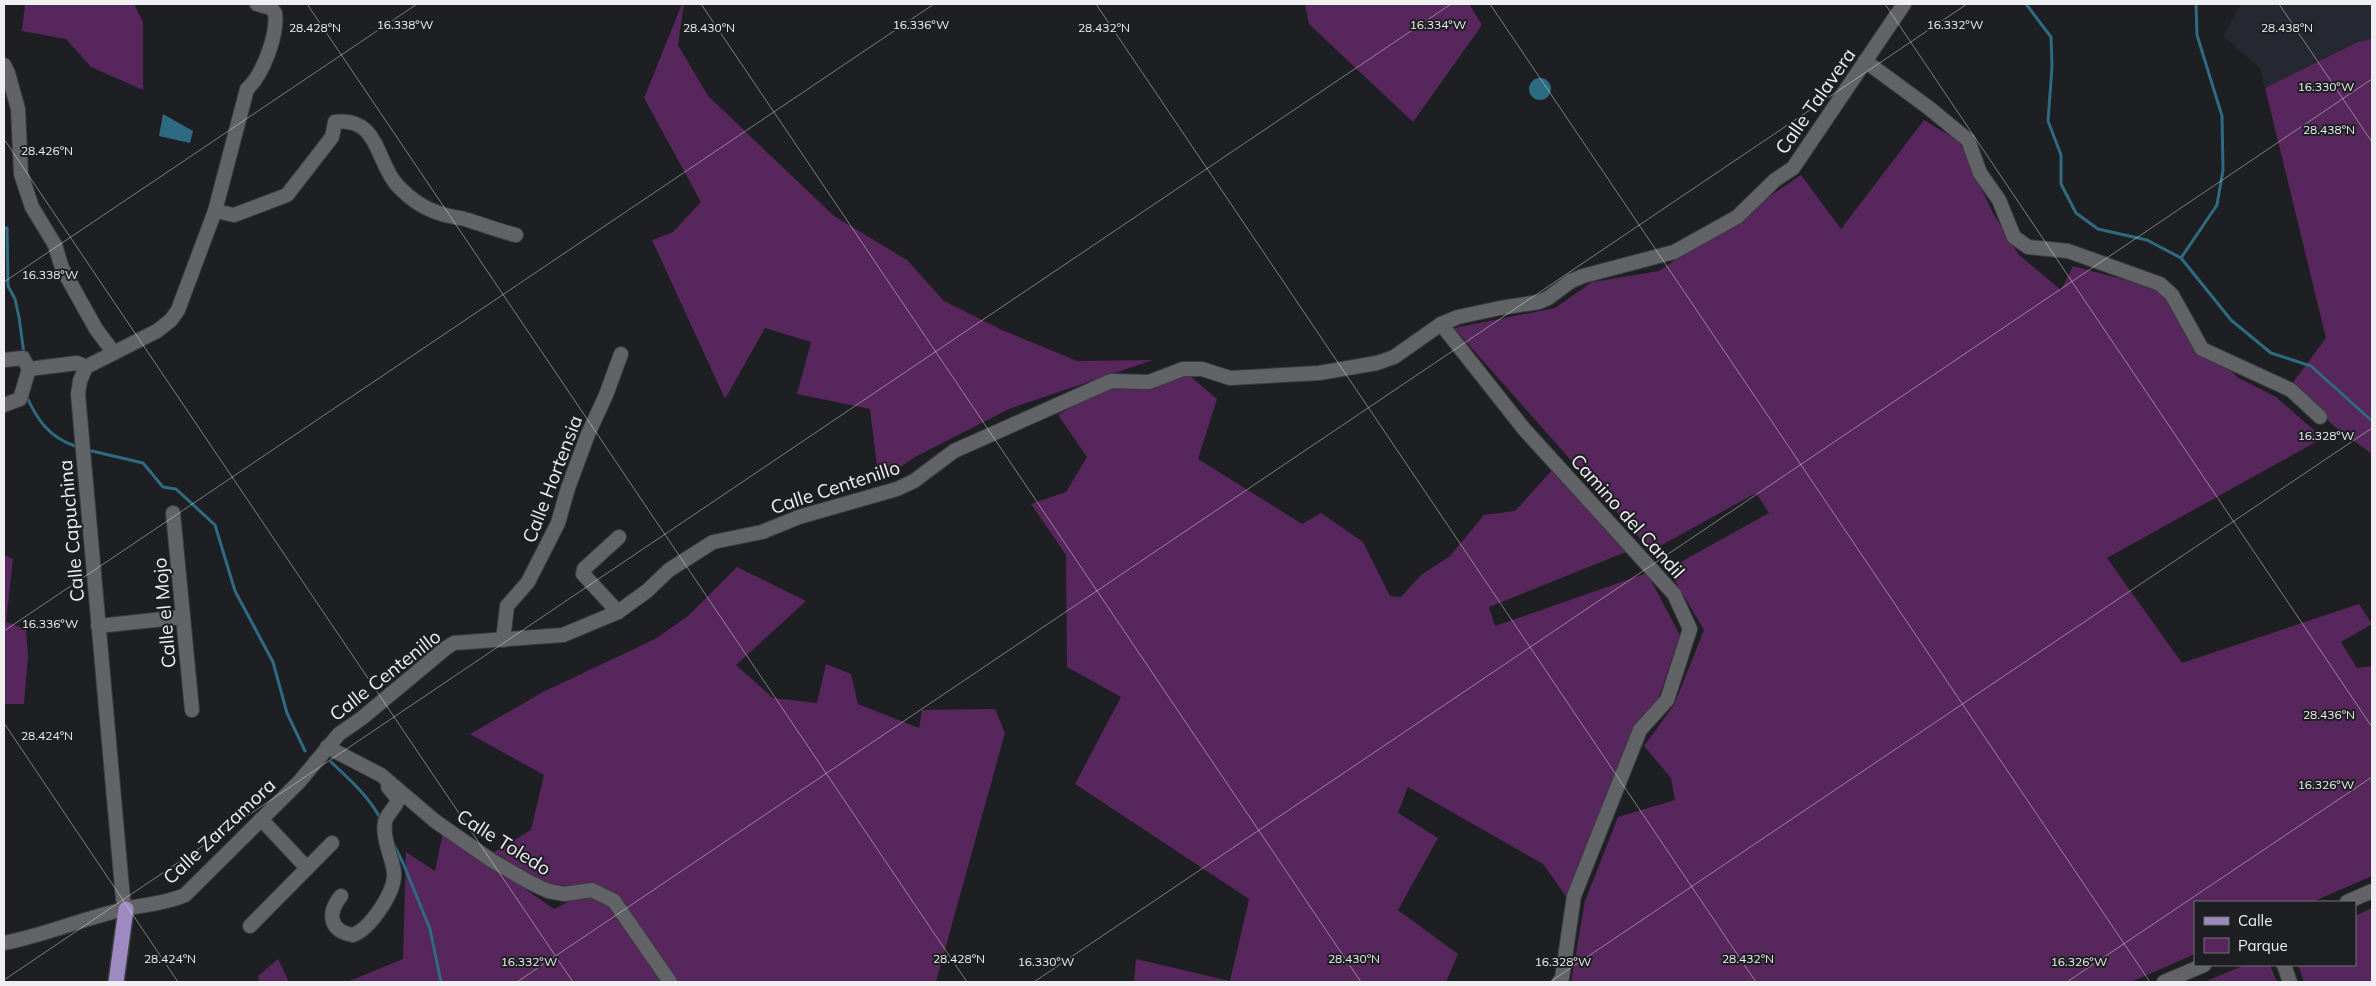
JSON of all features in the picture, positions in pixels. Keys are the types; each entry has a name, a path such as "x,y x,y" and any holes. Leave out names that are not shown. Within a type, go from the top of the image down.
{"main road":[{"path":"116,982 126,909"}],"street":[{"path":"30,369 77,363 86,367 158,331 178,310 215,211 247,89 252,85 268,54 275,13 271,8 257,4"},
{"name":"Calle Talavera","path":"1441,324 1458,317 1539,302 1583,276 1674,252 1737,217 1775,180 1793,168 1904,4"},
{"path":"1865,61 1929,108 1968,140 1980,174 1999,200 2014,237 2028,247 2068,251 2160,284 2172,295 2202,349 2291,390 2320,417"},
{"path":"4,64 18,109 20,174 32,207 55,245 62,268 96,329 114,353"},
{"path":"215,211 234,215 287,195 332,137 335,122 347,121 361,128 372,137 391,178 404,193 416,202 444,215 467,219 516,235"},
{"name":"Calle Centenillo","path":"327,747 339,734 362,718 454,643 563,635 618,612 647,591 669,570 713,542 762,532 800,517 897,489 914,481 954,450 1111,381 1149,382 1183,370 1202,370 1230,378 1319,373 1377,363 1394,357 1441,324"},
{"name":"Camino del Candil","path":"1441,324 1524,429 1674,594 1690,630 1667,700 1640,730 1574,896 1562,978 1559,982"},
{"name":"Calle Hortensia","path":"503,640 507,606 528,582 558,523 568,488 621,354"},
{"path":"4,360 23,358 30,369 25,391 20,399 4,405"},
{"name":"Calle Capuchina","path":"86,367 78,394 122,899 126,909"},
{"name":"Calle el Mojo","path":"173,513 192,710"},
{"path":"618,612 582,574 584,569 619,537"},
{"path":"98,626 183,617"},
{"name":"Calle Zarzamora","path":"4,943 32,937 126,909 168,902 184,895 299,782 327,747"},
{"name":"Calle Toledo","path":"327,747 380,775 435,821 491,860 529,882 548,892 564,894 592,890 614,901 670,982"},
{"path":"341,896 333,907 332,916 335,926 344,933 354,935 370,924 378,914 393,883 394,874 384,827 388,814 397,804 398,799 380,775"},
{"path":"261,819 307,868"},
{"path":"250,926 332,844"},
{"path":"2349,901 2372,891"},
{"path":"2164,982 2202,966"},
{"path":"2284,966 2290,982"}],"shaded area":[{"path":"2241,4 2372,4 2372,39 2358,43 2265,88 2260,68 2223,36"}],"green space":[{"path":"25,4 134,4 143,22 143,90 91,67 66,39 22,31"},
{"path":"682,4 684,4 678,45 708,96 834,216 907,260 944,301 1002,330 1077,361 1153,360 1009,409 915,457 879,482 870,409 797,394 811,342 765,328 725,399 652,240 673,232 701,202 644,98"},
{"path":"1305,4 1469,4 1482,25 1413,122 1309,24"},
{"path":"2372,39 2372,454 2335,427 2291,385 2326,338 2265,88 2358,42"},
{"path":"1924,120 1959,141 1993,213 2019,255 2061,290 2073,266 2155,288 2237,377 2276,397 2323,438 2107,558 2182,663 2359,604 2372,624 2341,642 2357,668 2372,666 2372,876 2314,901 2194,901 2194,954 2131,982 1571,982 1585,901 1618,817 1675,800 1671,778 1644,746 1674,705 1704,630 1668,569 1769,513 1756,493 1651,551 1454,328 1555,308 1592,282 1659,271 1801,175 1841,229"},
{"path":"1189,375 1217,399 1198,459 1302,524 1321,513 1363,542 1390,596 1401,597 1421,575 1450,556 1484,515 1515,511 1555,467 1626,552 1489,607 1495,626 1647,573 1680,635 1660,694 1570,902 1543,864 1408,787 1398,813 1438,838 1398,910 1458,954 1446,982 1134,982 1136,959 1230,981 1249,899 1075,784 1121,697 1067,667 1066,555 1031,504 1066,492 1087,457 1058,415 1105,387 1148,388"},
{"path":"4,555 13,559 6,622 26,629 28,657 24,704 4,704"},
{"path":"737,567 806,601 736,665 773,698 817,703 826,664 851,674 858,704 919,728 922,710 995,709 1005,733 936,982 670,982 611,905 660,982 347,982 403,959 406,852 435,871 443,832 554,909 591,890 545,883 494,852 531,830 544,775 470,734 543,692 655,639 688,616"},
{"path":"2372,908 2372,982 2304,982 2298,966 2356,966 2356,916"},
{"path":"278,959 289,982 259,982 258,976"},
{"path":"2243,966 2270,966 2277,982 2204,982"}],"water":[{"path":"1536,78 1544,78 1551,85 1551,93 1544,100 1536,100 1529,93 1529,85"},
{"path":"163,114 193,131 190,143 159,136"}],"waterway":[{"path":"2026,4 2051,37 2052,67 2048,121 2061,155 2061,184 2076,213 2098,229 2147,240 2181,258 2231,320 2271,353 2311,366 2372,421"},
{"path":"2181,258 2217,205 2223,170 2222,116 2197,35 2196,4"},
{"path":"4,228 7,228 8,286 15,299 24,354"},
{"path":"26,395 39,420 45,427 58,438 75,446"},
{"path":"92,451 143,463 163,487 176,489 215,525 235,591 273,662 287,713 305,751"},
{"path":"331,762 365,796 381,820"},
{"path":"393,843 430,929 441,982"}]}
